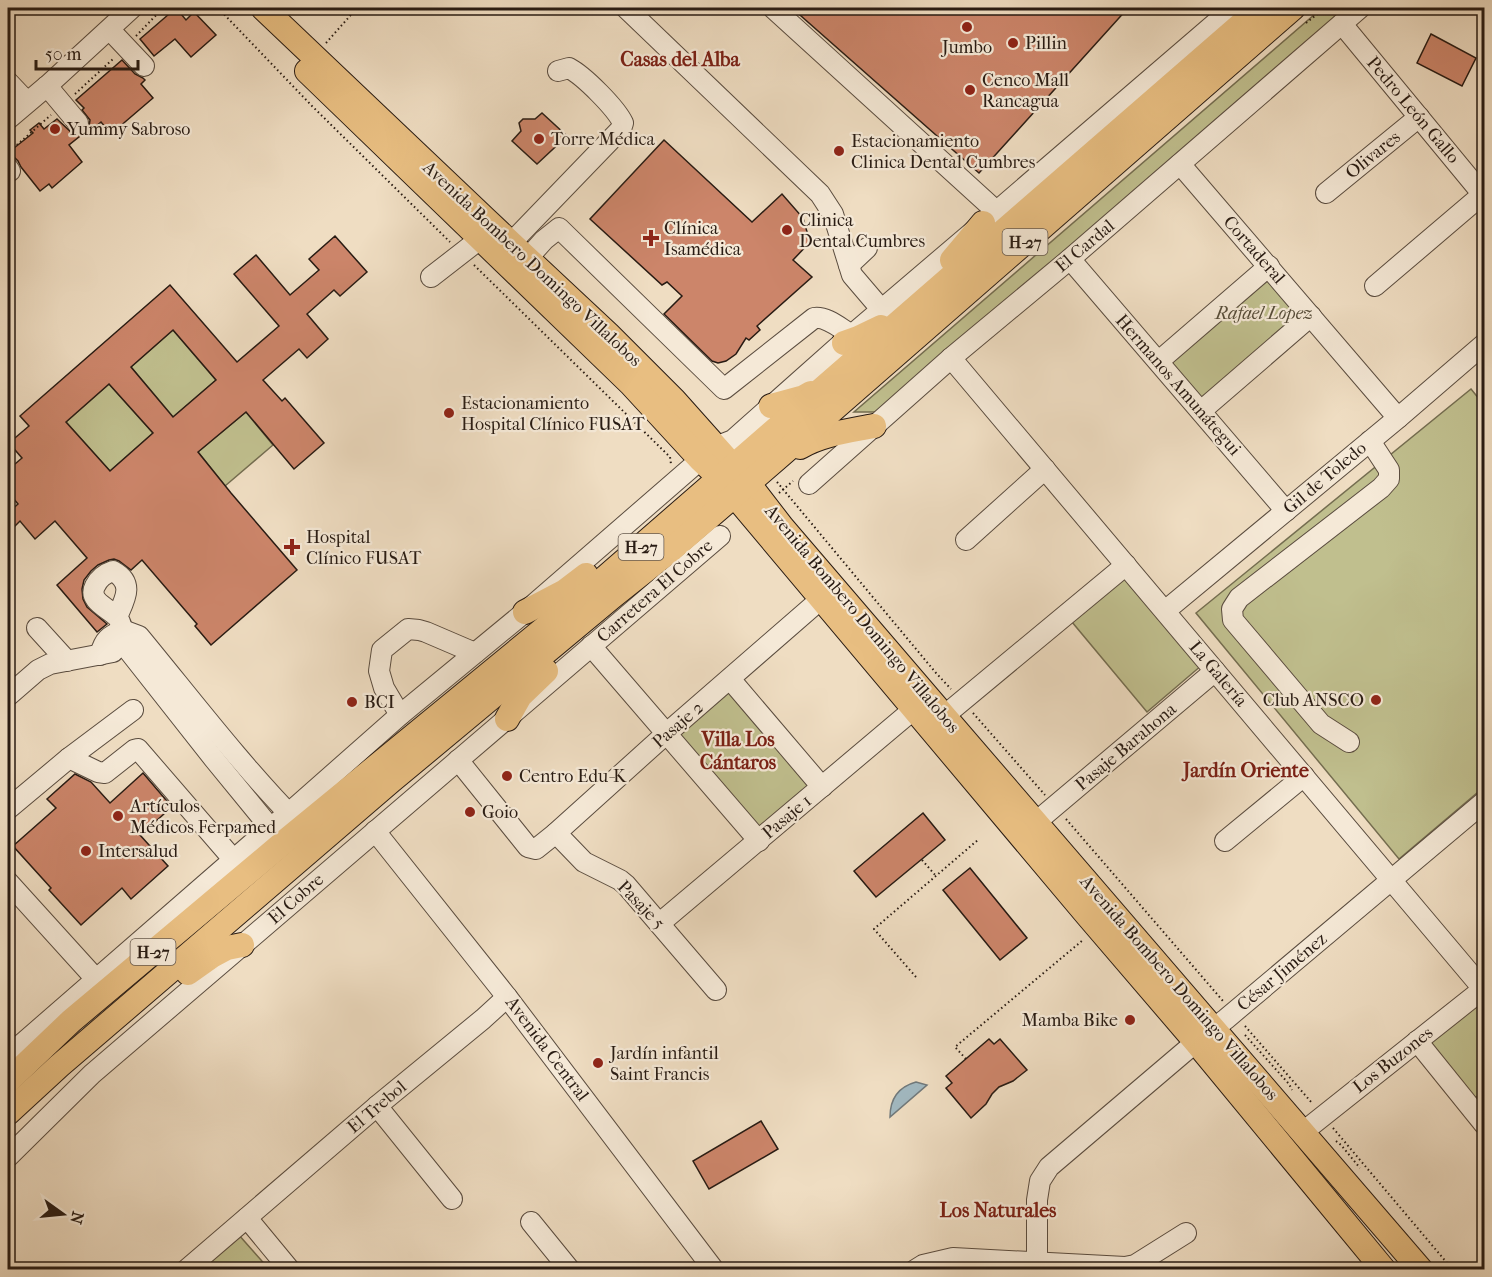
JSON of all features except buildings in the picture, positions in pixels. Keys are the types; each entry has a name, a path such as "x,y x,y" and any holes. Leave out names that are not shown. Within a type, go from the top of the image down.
{"main road":[{"name":"Avenida Bombero Domingo Villalobos","path":"244,8 335,99 410,160 518,258 590,346 708,453 782,527 1036,822 1384,1269"},
{"name":"Avenida Bombero Domingo Villalobos","path":"263,8 315,57 410,160 471,246 518,258"},
{"name":"H-27","path":"8,1081 276,835 303,828 391,781 672,549 734,480 826,385 1260,8"},
{"name":"H-27","path":"8,1113 103,1028 298,862 303,828 652,537 734,480 776,466 1293,8"},
{"path":"848,339 858,338 874,331 919,304 989,217"},
{"path":"771,406 804,397 826,385"},
{"path":"776,466 814,439 874,426"},
{"name":"Avenida Bombero Domingo Villalobos","path":"734,480 821,599 1088,916 1303,1132 1421,1269"},
{"path":"525,612 565,591 622,547 652,537"},
{"path":"507,719 520,696 601,618 613,596"},
{"path":"103,1028 129,1014 212,956 227,948 242,945"}],"street":[{"path":"8,119 132,8"},
{"path":"773,8 989,217"},
{"path":"1206,31 1208,8"},
{"path":"167,684 303,828 400,715 525,612 708,453 733,440 881,309 1233,8"},
{"name":"El Cardal","path":"809,484 951,358 1070,259 1360,8"},
{"path":"636,11 820,194 833,214 852,275 881,309"},
{"name":"Pedro León Gallo","path":"1342,24 1484,195"},
{"path":"110,30 144,66"},
{"path":"518,258 621,129 623,123 577,72 569,68 558,71"},
{"path":"8,82 27,102"},
{"path":"47,86 78,123"},
{"name":"Olivares","path":"1326,193 1419,117"},
{"name":"Cortaderal","path":"1180,164 1398,418"},
{"path":"1375,286 1484,195"},
{"path":"518,258 559,228 724,390 814,318 824,318 848,339"},
{"path":"431,277 471,246"},
{"path":"849,265 867,248"},
{"name":"Hermanos Amunátegui","path":"1070,259 1286,511"},
{"path":"1159,362 1269,266"},
{"path":"1201,411 1311,316"},
{"name":"Gil de Toledo","path":"1165,611 1485,344"},
{"name":"La Galería","path":"951,358 1484,990"},
{"path":"1349,742 1321,724 1233,620 1232,609 1239,598 1381,488 1389,479 1389,470 1370,441"},
{"path":"966,540 1045,469"},
{"name":"Carretera El Cobre","path":"591,646 720,536"},
{"path":"944,716 1126,565"},
{"name":"Pasaje 2","path":"458,760 528,847 538,848 821,599"},
{"path":"37,628 67,661"},
{"path":"400,715 384,688 379,671 382,650 408,629 426,632 475,653"},
{"path":"8,696 38,670 50,664 100,655 102,646 110,635 122,631 140,636 167,684 298,862"},
{"path":"591,646 759,841"},
{"name":"El Cobre","path":"8,1157 92,1074 591,646"},
{"name":"Pasaje Barahona","path":"1036,822 1215,671"},
{"path":"730,679 822,787"},
{"name":"Pasaje 1","path":"660,923 914,709"},
{"path":"8,808 133,710"},
{"path":"69,758 105,773 138,749 233,859"},
{"path":"1225,841 1304,776"},
{"name":"César Jiménez","path":"1038,1266 1036,1200 1040,1181 1048,1167 1485,802"},
{"name":"Avenida Central","path":"375,831 507,997 714,1269"},
{"name":"Pasaje 5","path":"556,833 584,862 623,882 716,990"},
{"path":"8,1056 233,859 276,835"},
{"path":"8,882 95,978"},
{"name":"Los Buzones","path":"1303,1132 1484,990"},
{"name":"El Trebol","path":"186,1269 507,997"},
{"path":"1417,1041 1478,1102 1485,1124"},
{"path":"377,1106 452,1198"},
{"path":"247,1218 290,1269"},
{"path":"531,1222 570,1269"},
{"path":"915,1269 953,1258 1038,1266 1125,1267 1135,1265 1186,1233"}],"path":[{"path":"133,39 163,8"},
{"path":"218,8 312,106 471,246 670,457 671,470"},
{"path":"315,57 357,8"},
{"path":"69,99 118,55"},
{"path":"8,164 52,114"},
{"path":"776,466 936,673 1055,806 1323,1115 1453,1269"},
{"path":"916,976 874,929 979,839"},
{"path":"922,860 936,876"},
{"path":"966,1059 955,1047 1085,938"}],"green space":[{"path":"1322,8 1352,8 878,412 854,412"},
{"name":"Rafael Lopez","path":"1268,270 1306,316 1201,405 1163,362"},
{"path":"173,330 216,380 173,417 131,367"},
{"path":"109,384 153,433 110,471 66,422"},
{"name":"Club ANSCO","path":"1471,389 1484,405 1484,787 1399,859 1196,613"},
{"path":"246,412 273,445 225,486 198,452"},
{"path":"1127,576 1202,665 1147,712 1072,622"},
{"path":"733,685 818,785 759,836 673,737"},
{"path":"1484,998 1484,1090 1472,1101 1423,1043"},
{"path":"238,1234 269,1269 199,1270"}],"water":[{"path":"916,1082 927,1085 890,1117 893,1099 904,1087"}],"place":[{"name":"Jumbo","path":"967,27"},
{"name":"Pillin","path":"1013,43"},
{"name":"Cenco Mall Rancagua","path":"970,90"},
{"name":"Yummy Sabroso","path":"55,129"},
{"name":"Torre Médica","path":"539,139"},
{"name":"Estacionamiento Clinica Dental Cumbres","path":"839,151"},
{"name":"Clinica Dental Cumbres","path":"787,230"},
{"name":"Clínica Isamédica","path":"651,238"},
{"name":"Estacionamiento Hospital Clínico FUSAT","path":"449,413"},
{"name":"Hospital Clínico FUSAT","path":"292,547"},
{"name":"Club ANSCO","path":"1376,700"},
{"name":"BCI","path":"352,702"},
{"name":"Centro Edu-K","path":"507,776"},
{"name":"Goio","path":"470,812"},
{"name":"Artículos Médicos Ferpamed","path":"118,816"},
{"name":"Intersalud","path":"86,851"},
{"name":"Mamba Bike","path":"1130,1020"},
{"name":"Jardín infantil Saint Francis","path":"598,1063"}],"district":[{"name":"Casas del Alba","path":"680,59"},
{"name":"Villa Los Cántaros","path":"738,750"},
{"name":"Jardín Oriente","path":"1246,770"},
{"name":"Los Naturales","path":"998,1210"}]}
